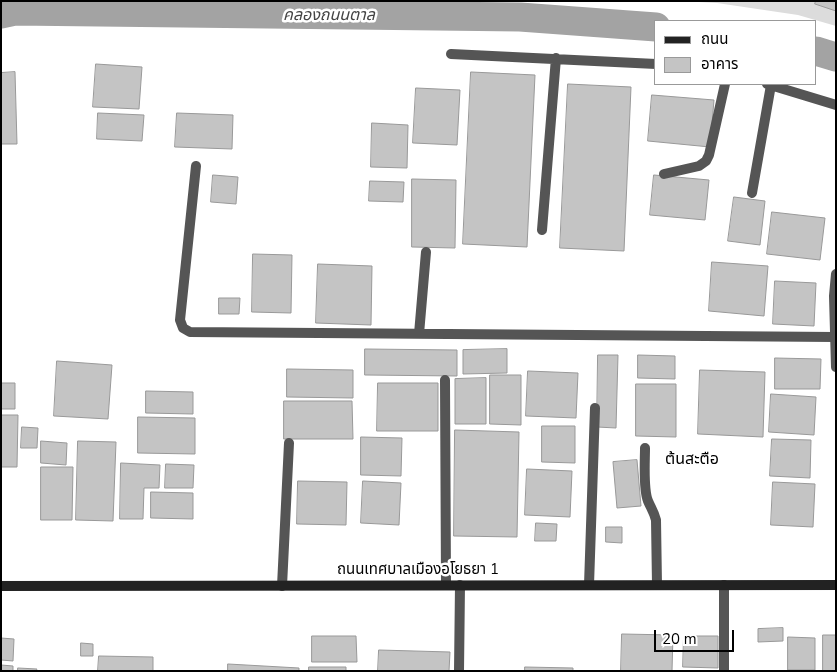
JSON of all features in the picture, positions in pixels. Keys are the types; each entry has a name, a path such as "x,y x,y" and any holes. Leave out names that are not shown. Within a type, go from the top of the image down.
{"main road":[{"name":"ถนนเทศบาลเมืองอโยธยา 1","path":"1,586 836,585"}],"street":[{"path":"451,54 654,64"},
{"path":"542,230 556,58"},
{"path":"664,174 699,166 706,161 710,154 725,85"},
{"path":"752,193 769,85"},
{"path":"772,85 836,105"},
{"path":"196,166 180,320 183,328 190,332 835,337"},
{"path":"419,334 426,252"},
{"path":"836,274 834,296 836,366"},
{"path":"445,380 446,585"},
{"path":"589,585 595,408"},
{"path":"282,586 289,442"},
{"path":"645,448 646,491 656,520 657,585"},
{"path":"459,671 460,585"},
{"path":"724,585 724,671"}],"shaded area":[{"path":"680,1 836,1 836,26 798,15 717,3"}],"building":[{"path":"816,1 836,1 836,11 815,4"},
{"path":"96,64 142,67 139,109 93,107"},
{"path":"15,72 17,144 1,144 1,73"},
{"path":"471,72 535,75 527,247 463,244"},
{"path":"568,84 631,87 624,251 560,248"},
{"path":"416,88 460,90 457,145 413,143"},
{"path":"652,95 714,100 710,147 648,141"},
{"path":"98,113 144,115 142,141 97,139"},
{"path":"177,113 233,115 232,149 175,147"},
{"path":"372,123 408,125 407,168 371,167"},
{"path":"213,175 238,177 236,204 211,202"},
{"path":"654,175 709,180 705,220 650,215"},
{"path":"412,179 456,180 455,248 412,247"},
{"path":"370,181 404,182 403,202 369,201"},
{"path":"734,197 765,201 760,245 728,241"},
{"path":"772,212 825,218 820,260 767,254"},
{"path":"253,254 292,255 291,313 252,312"},
{"path":"712,262 768,266 764,316 709,311"},
{"path":"318,264 372,266 371,325 316,323"},
{"path":"775,281 816,283 814,326 773,324"},
{"path":"219,298 240,298 239,314 219,314"},
{"path":"365,349 457,350 457,376 365,375"},
{"path":"507,349 507,373 463,374 463,350"},
{"path":"598,355 618,355 616,428 597,427"},
{"path":"638,355 675,356 675,379 638,378"},
{"path":"775,358 821,359 820,389 775,389"},
{"path":"57,361 112,365 108,419 54,416"},
{"path":"287,369 353,370 353,398 287,397"},
{"path":"700,370 765,372 763,437 698,434"},
{"path":"528,371 578,373 576,418 526,416"},
{"path":"490,375 521,375 521,425 490,424"},
{"path":"486,378 486,424 455,424 455,379"},
{"path":"1,383 15,383 15,409 1,409"},
{"path":"378,383 438,383 438,431 377,431"},
{"path":"636,384 676,384 676,437 636,436"},
{"path":"146,391 193,392 193,414 146,413"},
{"path":"771,394 816,397 814,435 769,432"},
{"path":"284,401 352,401 353,439 284,439"},
{"path":"1,415 18,415 17,467 1,467"},
{"path":"138,417 195,418 195,454 138,453"},
{"path":"542,426 575,426 575,463 542,462"},
{"path":"22,427 38,428 37,448 21,448"},
{"path":"455,430 519,432 517,537 454,536"},
{"path":"361,437 402,438 401,476 361,475"},
{"path":"772,439 811,440 810,478 770,476"},
{"path":"41,441 67,443 66,465 41,463"},
{"path":"78,441 116,442 113,521 76,520"},
{"path":"637,460 641,506 617,508 613,462"},
{"path":"121,463 160,465 159,488 144,488 143,519 120,519"},
{"path":"166,464 194,465 193,488 165,488"},
{"path":"41,467 73,467 72,520 41,520"},
{"path":"527,469 572,471 570,517 525,515"},
{"path":"298,481 347,482 346,525 297,524"},
{"path":"363,481 401,483 399,525 361,523"},
{"path":"773,482 815,484 813,527 771,525"},
{"path":"151,492 193,493 193,519 151,518"},
{"path":"536,523 557,524 556,541 535,541"},
{"path":"606,527 622,527 622,543 606,542"},
{"path":"783,628 783,641 758,642 758,629"},
{"path":"622,634 673,635 672,671 621,671"},
{"path":"823,635 836,635 836,671 823,671"},
{"path":"312,636 356,636 357,662 312,662"},
{"path":"684,636 718,636 718,668 683,667"},
{"path":"788,637 815,638 815,670 788,670"},
{"path":"1,638 14,639 13,661 1,660"},
{"path":"81,643 93,644 93,656 81,656"},
{"path":"379,650 450,652 449,671 378,671"},
{"path":"99,656 153,657 153,671 98,671"},
{"path":"228,664 299,668 299,671 228,671"},
{"path":"1,665 13,666 13,671 1,671"},
{"path":"309,667 346,667 346,671 309,671"},
{"path":"525,667 573,668 573,671 525,671"},
{"path":"18,668 37,669 36,671 18,671"}],"waterway":[{"name":"คลองถนนตาล","path":"1,14 15,11 520,17 654,27"},
{"name":"คลองถนนตาล","path":"817,51 836,57"}],"district":[{"name":"ต้นสะตือ","path":"692,460"}]}
